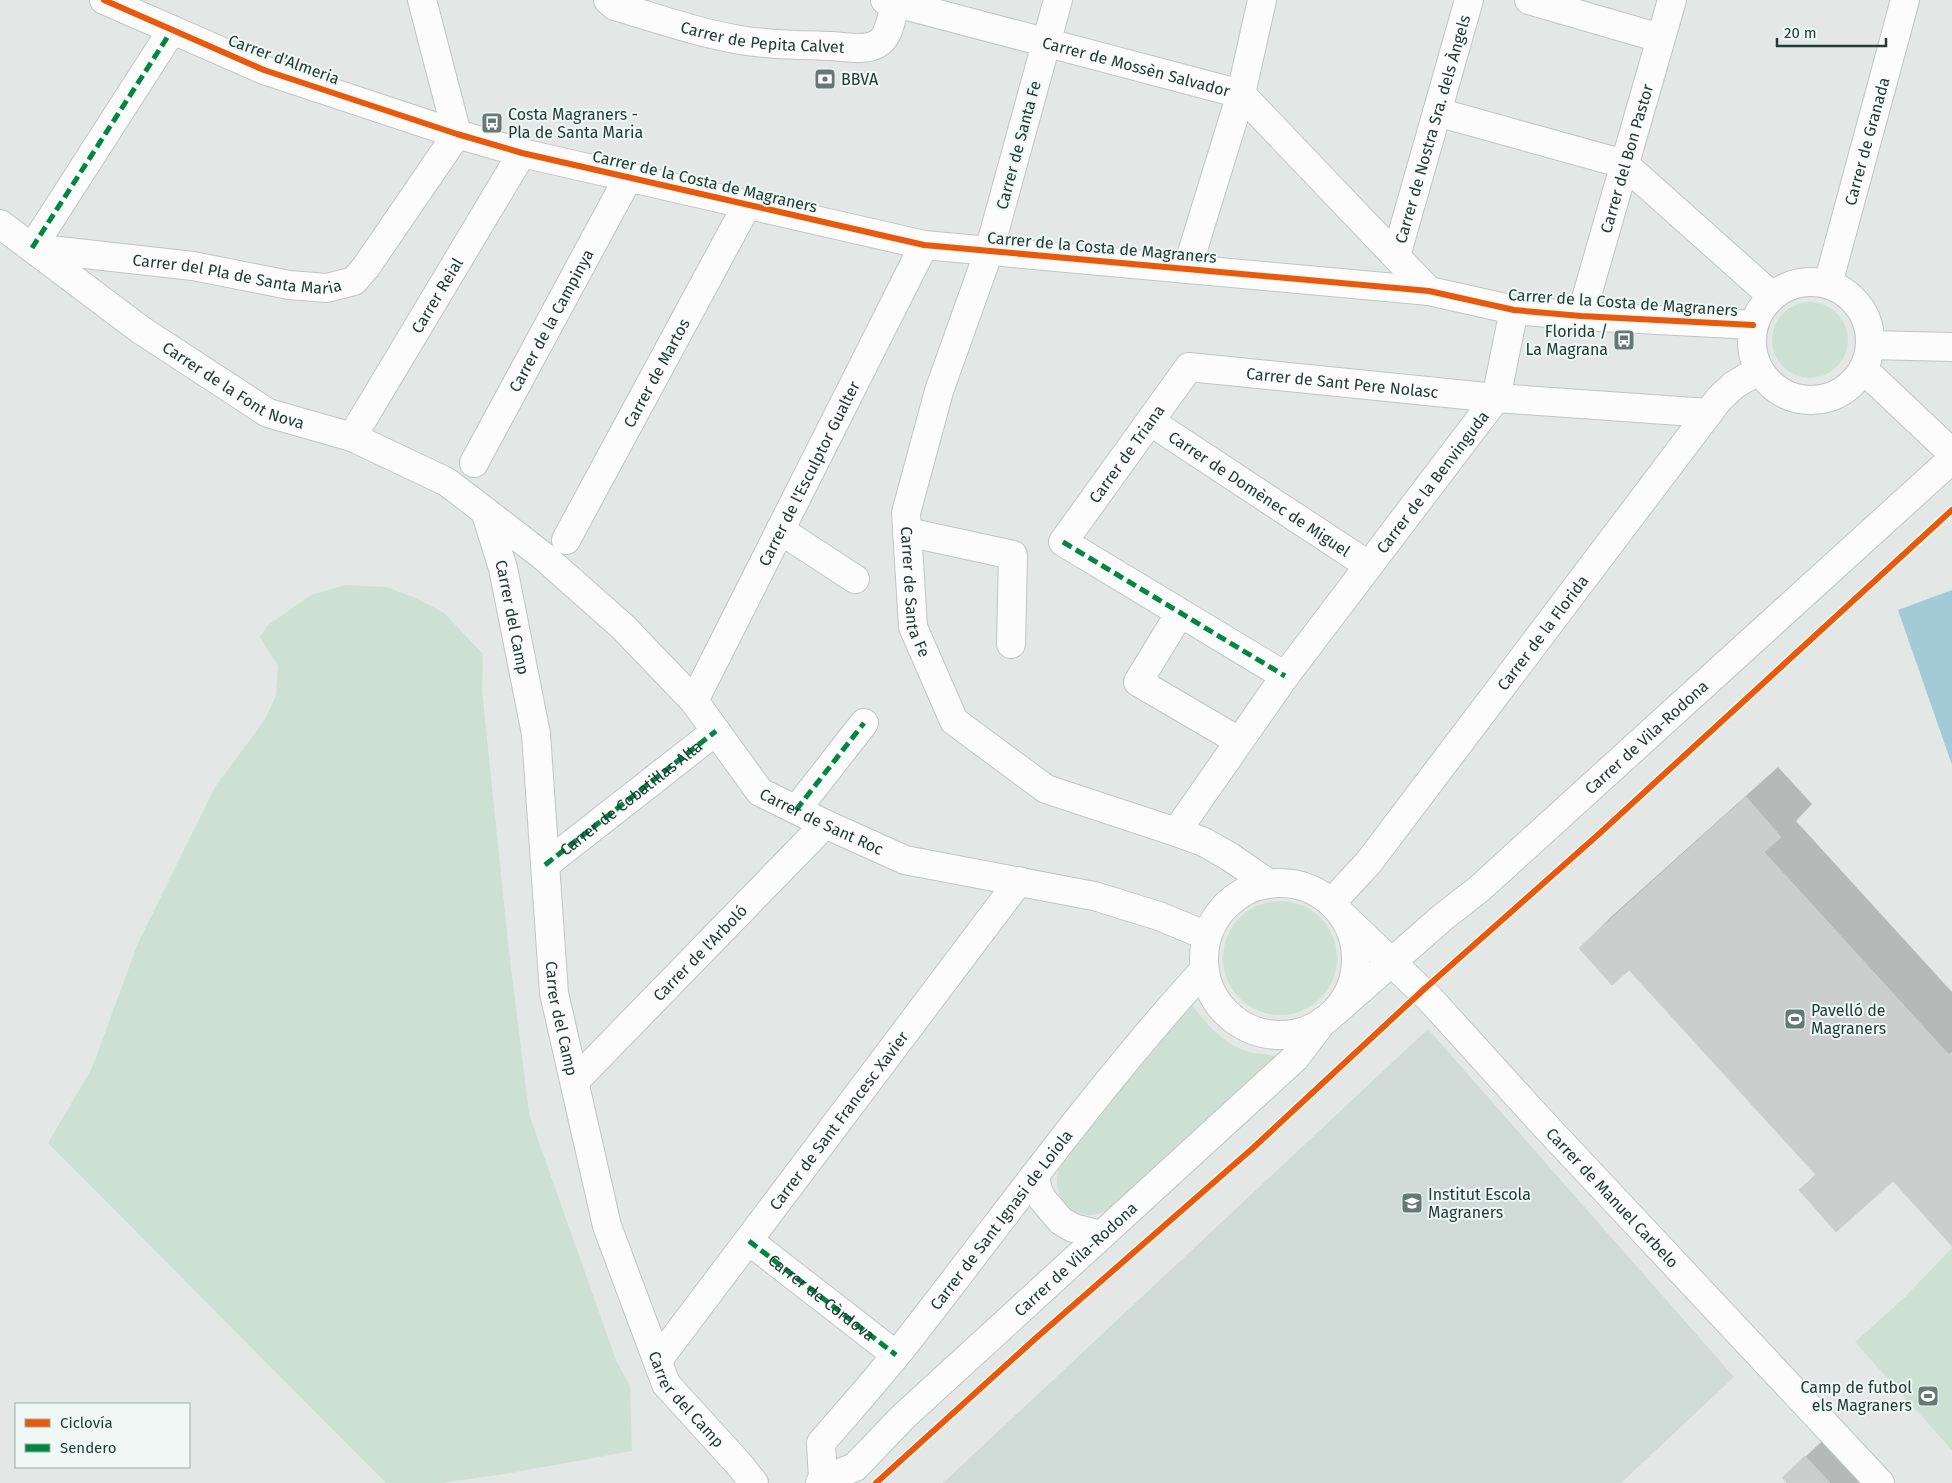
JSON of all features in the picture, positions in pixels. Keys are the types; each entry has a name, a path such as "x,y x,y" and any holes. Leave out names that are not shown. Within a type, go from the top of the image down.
{"street":[{"name":"Carrer d'Almeria","path":"104,0 264,70 457,134"},
{"path":"422,0 457,134"},
{"name":"Carrer de Pepita Calvet","path":"608,0 615,6 740,40 790,45 861,48 875,46 884,39 888,30 890,2"},
{"name":"Carrer de Santa Fe","path":"1058,0 989,251 939,391 906,512 913,627 954,721 1046,790 1211,845 1268,883"},
{"path":"1187,269 1241,94 1262,0"},
{"name":"Carrer de Nostra Sra. dels Àngels","path":"1396,256 1469,0"},
{"path":"1529,0 1660,38"},
{"name":"Carrer del Bon Pastor","path":"1581,316 1672,0"},
{"name":"Carrer de Granada","path":"1828,284 1906,0"},
{"name":"Carrer de Mossèn Salvador","path":"890,2 1241,94 1429,292"},
{"path":"32,248 172,30"},
{"path":"1437,112 1624,164 1772,296"},
{"name":"Carrer de la Costa de Magraners","path":"457,134 522,153 924,245 1429,292 1514,310 1581,316 1753,325"},
{"name":"Carrer del Pla de Santa Maria","path":"32,248 193,266 289,286 327,288 354,281 378,251 457,134"},
{"name":"Carrer Reial","path":"352,437 522,153"},
{"name":"Carrer de la Campinya","path":"474,463 628,178"},
{"name":"Carrer de Martos","path":"566,540 747,205"},
{"name":"Carrer de la Font Nova","path":"0,224 141,330 268,413 352,437 447,482 485,511"},
{"name":"Carrer de l'Esculptor Gualter","path":"694,701 924,245"},
{"path":"1817,282 1828,284 1848,294 1863,312 1867,323 1866,357 1846,388 1830,396 1811,400 1786,395 1766,380 1759,370 1752,348 1753,325 1764,304 1782,288 1793,284 1817,282"},
{"path":"1496,398 1514,310"},
{"path":"1866,357 1952,347"},
{"path":"1866,357 1952,453"},
{"name":"Carrer de Sant Pere Nolasc","path":"1189,367 1496,398 1708,413"},
{"name":"Carrer de Triana","path":"1180,613 1063,542 1189,367"},
{"name":"Carrer de la Florida","path":"1337,909 1369,862 1708,413 1734,385 1759,370"},
{"name":"Carrer de la Benvinguda","path":"1176,832 1285,676 1496,398"},
{"name":"Carrer de Domènec de Miguel","path":"1151,422 1368,565"},
{"name":"Carrer de Vila-Rodona","path":"821,1481 855,1467 903,1417 1295,1058 1330,1016 1443,917 1486,883 1952,459"},
{"name":"Carrer de Sant Roc","path":"485,511 543,556 623,627 694,701 760,792 905,860 1094,896 1159,916 1207,936"},
{"name":"Carrer del Camp","path":"485,511 503,568 536,734 554,992 608,1226 666,1384 754,1483"},
{"path":"780,530 854,579"},
{"path":"907,532 1013,555 1010,644"},
{"path":"1239,741 1138,682 1180,613 1285,676"},
{"path":"796,810 864,723"},
{"name":"Carrer de Cobatillas Alta","path":"545,865 716,731"},
{"name":"Carrer de l'Arboló","path":"574,1081 825,824"},
{"name":"Carrer de Sant Francesc Xavier","path":"658,1360 1019,881"},
{"path":"1268,883 1286,883 1318,892 1337,909 1351,931 1355,947 1356,964 1353,980 1346,997 1330,1016 1308,1030 1274,1035 1258,1032 1242,1024 1228,1015 1216,1002 1208,986 1204,970 1207,936 1213,920 1236,895 1252,887 1268,883"},
{"name":"Carrer de Manuel Carbelo","path":"1337,909 1430,998 1537,1117 1880,1483"},
{"name":"Carrer de Sant Ignasi de Loiola","path":"821,1481 821,1443 896,1355 1121,1066 1204,970"},
{"name":"Carrer de Vila-Rodona","path":"1035,1176 1038,1191 1043,1200 1061,1221 1073,1228 1102,1235"},
{"name":"Carrer de Còrdova","path":"749,1241 896,1355"}],"shaded area":[{"name":"Institut Escola Magraners","path":"1428,1029 1734,1377 1621,1483 943,1483"}],"green space":[{"path":"1810,302 1824,305 1837,313 1845,326 1848,340 1845,354 1837,367 1824,375 1810,378 1796,375 1783,367 1775,354 1772,340 1775,326 1783,313 1796,305"},
{"path":"345,585 386,587 416,598 444,613 483,654 482,690 508,942 529,1114 616,1360 630,1386 632,1451 505,1474 441,1483 386,1483 48,1143 92,1068 138,943 215,787 264,721 276,696 278,666 260,637 267,626 311,595"},
{"path":"1280,901 1302,905 1312,910 1328,926 1333,936 1337,958 1333,980 1328,990 1312,1006 1302,1011 1280,1015 1258,1011 1248,1006 1232,990 1227,980 1223,958 1227,936 1232,926 1248,910 1258,905"},
{"path":"1192,1005 1204,1021 1226,1041 1244,1050 1277,1057 1114,1207 1092,1215 1072,1210 1063,1202 1058,1190 1057,1178 1060,1166 1082,1135"},
{"name":"Camp de futbol els Magraners","path":"1952,1248 1952,1450 1855,1342 1903,1299"}],"water":[{"path":"1952,590 1952,765 1898,610"}],"building":[{"name":"Pavelló de Magraners","path":"1746,797 1781,837 1764,852 1949,1055 1952,1052 1952,1246 1893,1181 1836,1232 1799,1190 1816,1175 1629,970 1612,985 1579,948"},
{"path":"1805,1456 1830,1483 1787,1483 1782,1478"}],"marked path":[{"path":"32,248 172,30"},
{"path":"1063,542 1285,676"},
{"path":"796,810 864,723"},
{"path":"545,865 716,731"},
{"path":"749,1241 896,1355"}],"cycle path":[{"path":"104,0 264,70 457,134 522,153 924,245 1429,291 1514,310 1581,316 1753,325"},
{"path":"876,1483 1036,1338 1253,1148 1422,991 1600,833 1952,510"}],"place":[{"name":"BBVA","path":"825,79"},
{"name":"Costa Magraners - Pla de Santa Maria","path":"492,123"},
{"name":"Florida / La Magrana","path":"1624,340"},
{"name":"Pavelló de Magraners","path":"1795,1019"},
{"name":"Institut Escola Magraners","path":"1412,1203"},
{"name":"Camp de futbol els Magraners","path":"1928,1396"}]}
